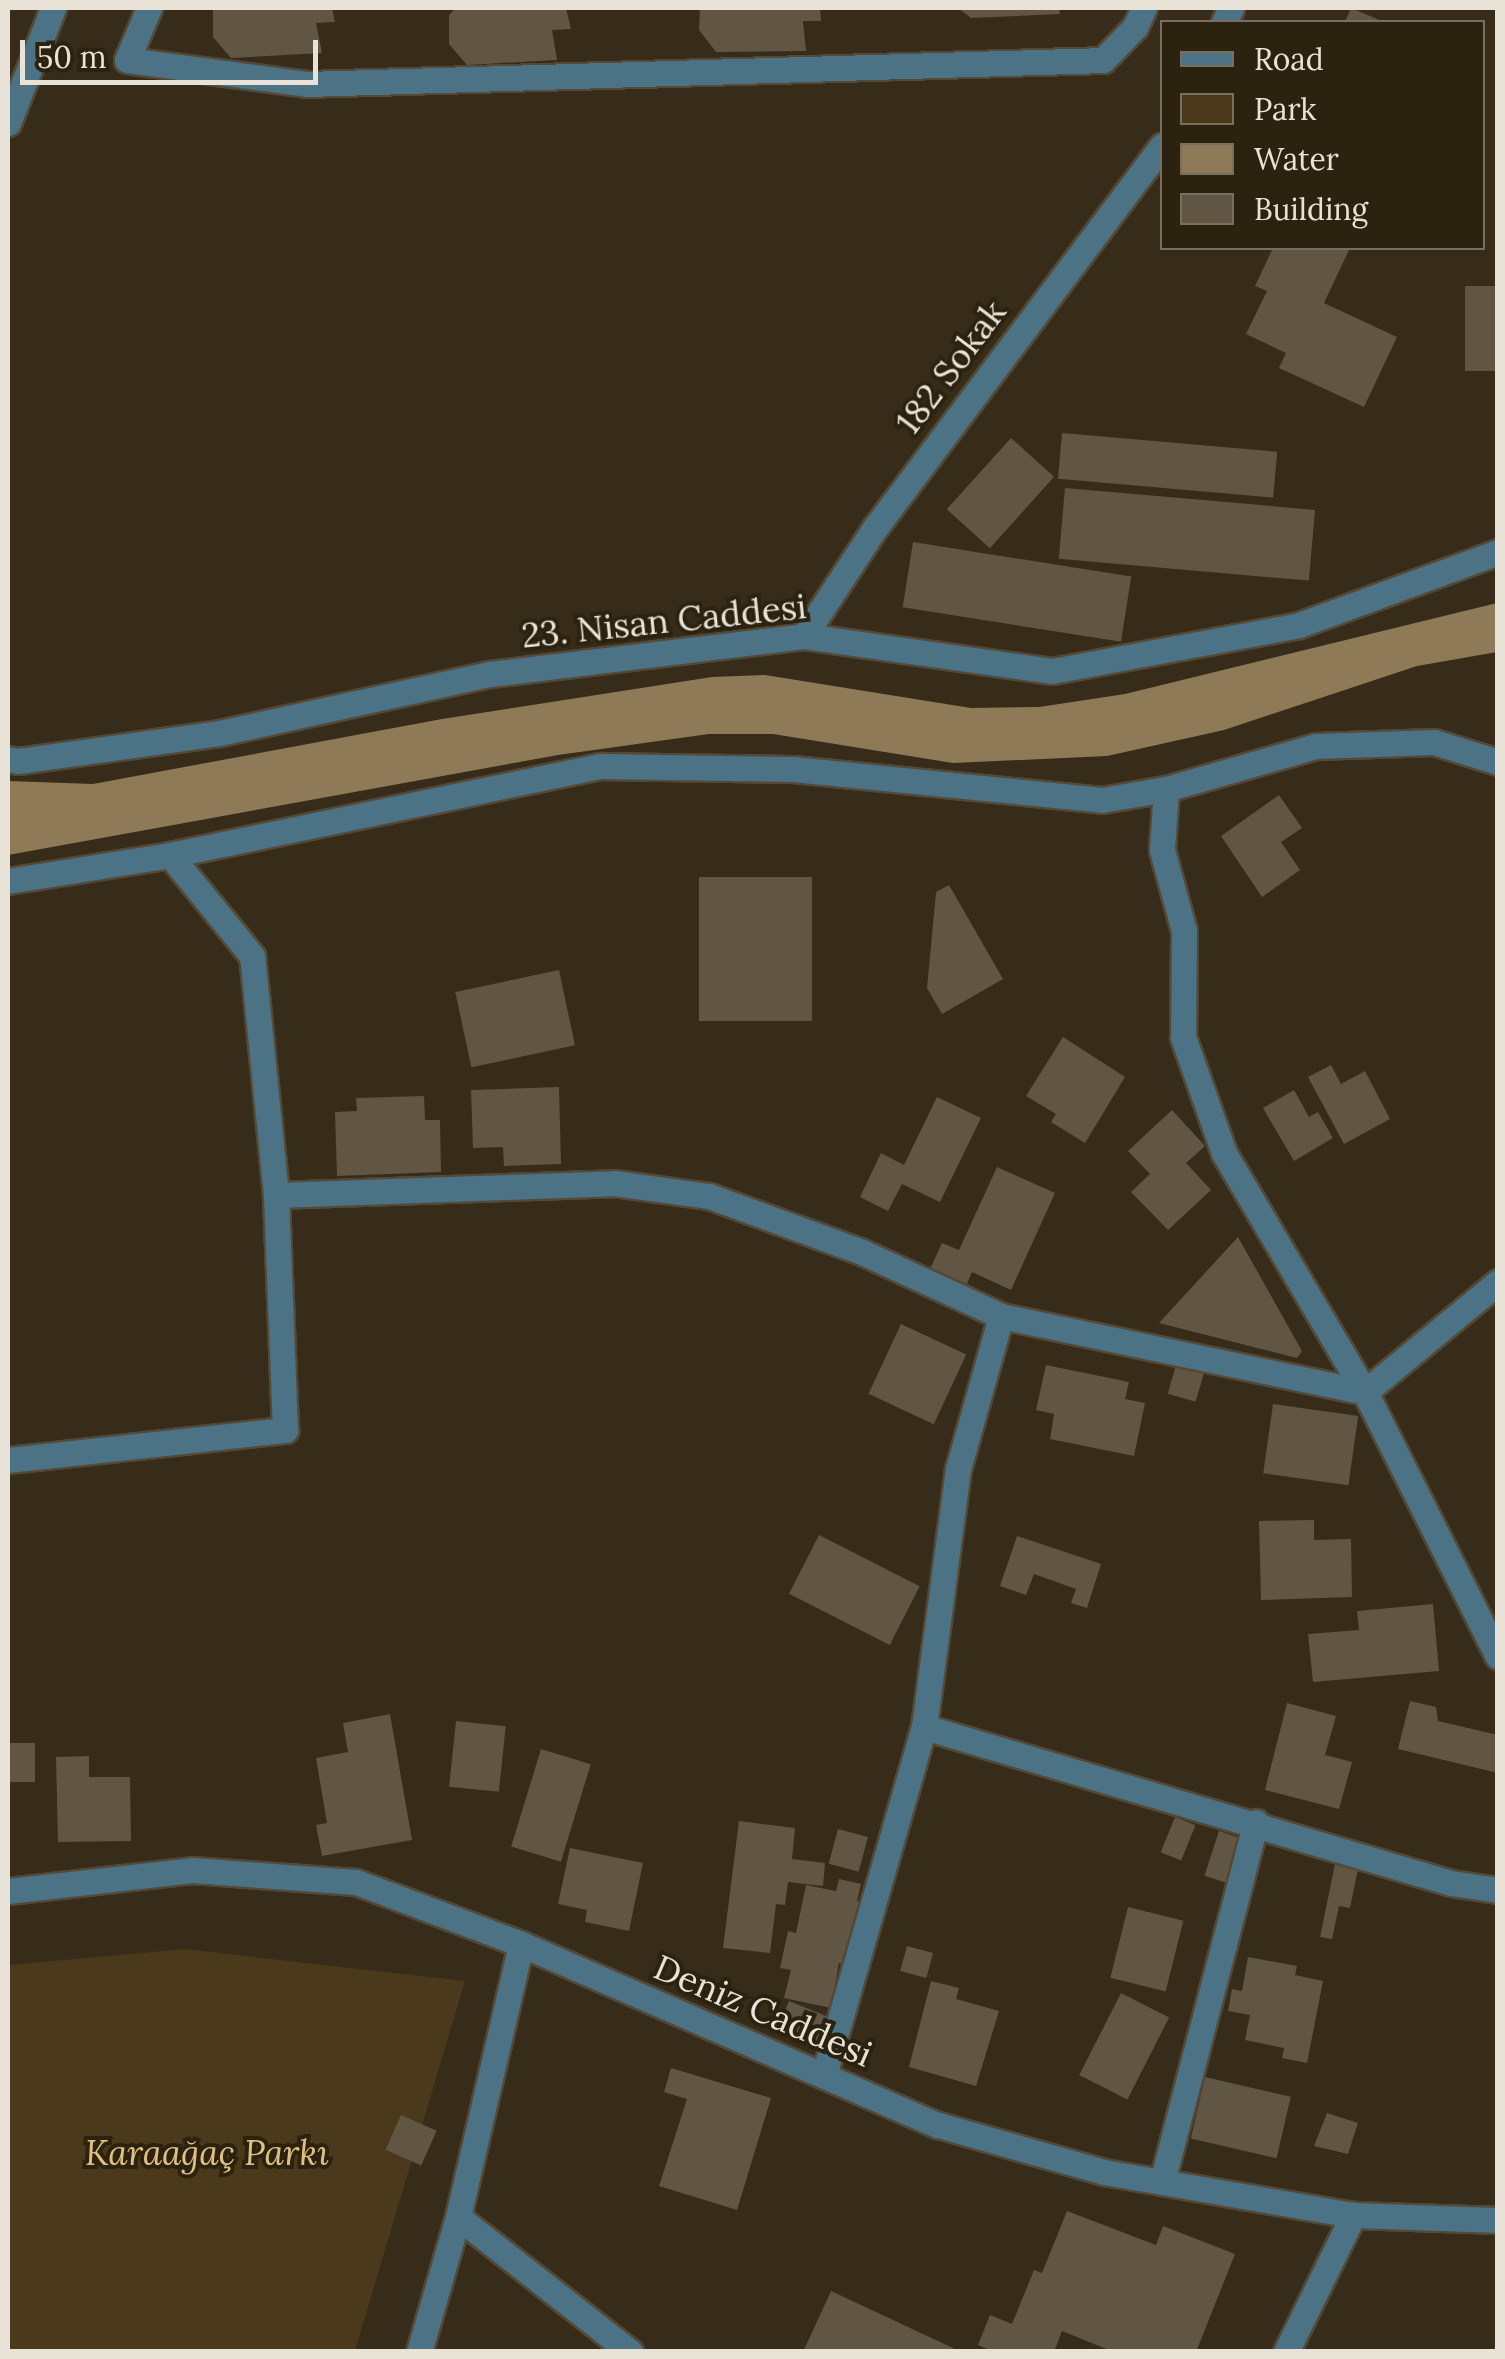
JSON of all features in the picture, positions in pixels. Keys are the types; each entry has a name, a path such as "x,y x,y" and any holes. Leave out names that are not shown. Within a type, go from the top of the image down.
{"street":[{"path":"8,123 54,8"},
{"path":"149,8 127,60 306,84 1103,60 1135,27 1144,8"},
{"name":"182 Sokak","path":"804,636 875,528 1160,149"},
{"name":"23. Nisan Caddesi","path":"8,759 18,762 218,733 490,674 804,636 1052,671 1299,625 1498,552"},
{"path":"8,881 170,854 600,766 793,768 1102,800 1166,788 1316,746 1434,742 1498,762"},
{"path":"1166,788 1162,850 1184,930 1183,1037 1224,1153 1365,1392 1498,1656"},
{"path":"8,1460 285,1430 276,1195 252,956 170,854"},
{"path":"276,1195 614,1183 710,1196 862,1252 1001,1316 1365,1392"},
{"path":"1365,1392 1498,1282"},
{"path":"824,2076 924,1726 958,1468 1001,1316"},
{"path":"924,1726 1452,1883 1498,1890"},
{"path":"1162,2182 1256,1822"},
{"name":"Deniz Caddesi","path":"8,1891 192,1870 356,1882 521,1944 938,2125 1104,2172 1354,2216 1498,2220"},
{"path":"419,2352 458,2217 521,1944"},
{"path":"1286,2352 1354,2216"},
{"path":"458,2217 630,2352"}],"green space":[{"name":"Karaağaç Parkı","path":"185,1949 465,1981 355,2351 8,2352 8,1965"}],"water":[{"path":"1497,603 1497,652 1417,666 1224,730 1107,756 953,763 773,734 709,734 558,755 8,855 8,781 93,784 442,719 712,677 765,675 971,708 1039,707 1125,694"}],"building":[{"path":"213,8 332,8 335,22 316,23 322,53 231,58 213,37"},
{"path":"456,8 566,8 571,29 552,30 557,60 467,65 449,44 449,15"},
{"path":"700,8 820,8 821,21 803,21 806,51 716,52 699,30"},
{"path":"958,8 1059,8 1060,14 971,18"},
{"path":"1351,8 1379,20 1346,20"},
{"path":"1272,250 1349,250 1324,303 1397,337 1364,407 1279,368 1286,353 1246,334 1267,291 1255,286"},
{"path":"1465,286 1498,286 1498,371 1465,371"},
{"path":"1062,433 1277,452 1273,498 1058,479"},
{"path":"1011,438 1054,477 990,548 947,509"},
{"path":"1065,488 1315,510 1309,581 1059,559"},
{"path":"913,542 1131,577 1121,642 903,607"},
{"path":"1279,795 1302,828 1281,842 1300,870 1262,897 1221,836"},
{"path":"699,877 812,877 812,1021 699,1021"},
{"path":"949,885 1003,979 942,1014 927,988 936,892"},
{"path":"559,970 575,1045 471,1067 455,992"},
{"path":"1063,1037 1125,1077 1085,1143 1051,1122 1056,1114 1026,1096"},
{"path":"1331,1065 1341,1084 1365,1071 1390,1119 1344,1144 1308,1077"},
{"path":"559,1087 561,1164 504,1166 503,1147 473,1148 471,1090"},
{"path":"1294,1090 1309,1117 1318,1112 1333,1138 1294,1161 1263,1108"},
{"path":"424,1096 425,1120 440,1120 441,1172 337,1176 335,1112 357,1111 356,1098"},
{"path":"937,1097 981,1118 940,1202 902,1184 888,1211 860,1197 881,1153 904,1165"},
{"path":"1172,1110 1205,1146 1186,1163 1211,1190 1168,1230 1131,1192 1150,1174 1128,1151"},
{"path":"997,1167 1055,1193 1011,1290 972,1272 966,1286 930,1269 942,1243 959,1250"},
{"path":"1238,1237 1302,1351 1297,1358 1159,1323"},
{"path":"901,1324 966,1354 934,1424 868,1394"},
{"path":"1046,1365 1129,1382 1125,1399 1145,1403 1134,1456 1050,1439 1054,1414 1036,1410"},
{"path":"1176,1365 1204,1373 1196,1402 1168,1394"},
{"path":"1273,1404 1358,1416 1348,1485 1263,1473"},
{"path":"1314,1520 1314,1540 1351,1539 1352,1597 1261,1600 1259,1521"},
{"path":"819,1535 920,1586 890,1645 789,1594"},
{"path":"1017,1536 1101,1564 1087,1608 1071,1603 1076,1589 1034,1574 1026,1595 1000,1586"},
{"path":"1433,1604 1439,1671 1313,1682 1308,1634 1359,1630 1357,1611"},
{"path":"1410,1701 1436,1707 1438,1721 1498,1735 1498,1773 1398,1749"},
{"path":"1287,1703 1336,1716 1325,1755 1352,1762 1339,1809 1265,1790"},
{"path":"390,1714 412,1840 322,1856 316,1825 327,1823 316,1758 348,1752 343,1723"},
{"path":"456,1721 506,1726 499,1792 449,1787"},
{"path":"8,1743 35,1743 35,1782 8,1782"},
{"path":"541,1749 591,1764 561,1862 511,1847"},
{"path":"89,1756 89,1777 130,1777 131,1841 58,1842 56,1757"},
{"path":"1175,1817 1195,1825 1181,1860 1161,1852"},
{"path":"739,1821 795,1828 792,1859 825,1863 823,1886 788,1882 785,1905 776,1904 770,1953 723,1948"},
{"path":"838,1829 868,1837 859,1872 829,1864"},
{"path":"1219,1831 1246,1840 1231,1884 1204,1876"},
{"path":"570,1848 643,1863 629,1931 585,1922 587,1910 558,1904"},
{"path":"1335,1864 1358,1869 1350,1908 1339,1906 1332,1939 1320,1937"},
{"path":"839,1879 861,1884 857,1901 865,1902 852,1966 839,1963 831,2008 784,1998 791,1970 780,1968 788,1931 796,1933 806,1885 836,1891"},
{"path":"1128,1907 1183,1921 1166,1992 1110,1978"},
{"path":"907,1946 933,1953 926,1978 900,1971"},
{"path":"1248,1957 1297,1966 1295,1975 1323,1981 1307,2063 1282,2058 1284,2048 1245,2040 1250,2015 1228,2011 1232,1989 1242,1991"},
{"path":"931,1981 959,1988 956,1999 999,2011 976,2086 909,2067"},
{"path":"1121,1993 1169,2018 1127,2099 1079,2075"},
{"path":"789,2001 835,2020 822,2052 776,2033"},
{"path":"671,2068 771,2098 737,2210 659,2186 687,2099 664,2092"},
{"path":"1205,2077 1291,2097 1277,2158 1191,2138"},
{"path":"1327,2113 1358,2123 1348,2154 1314,2146"},
{"path":"401,2115 437,2131 421,2166 386,2150"},
{"path":"1067,2211 1156,2245 1163,2226 1235,2254 1196,2352 1114,2352 1062,2331 1054,2352 994,2352 978,2345 990,2315 1012,2324 1034,2270 1042,2273"},
{"path":"831,2291 953,2348 951,2352 803,2352"}]}
